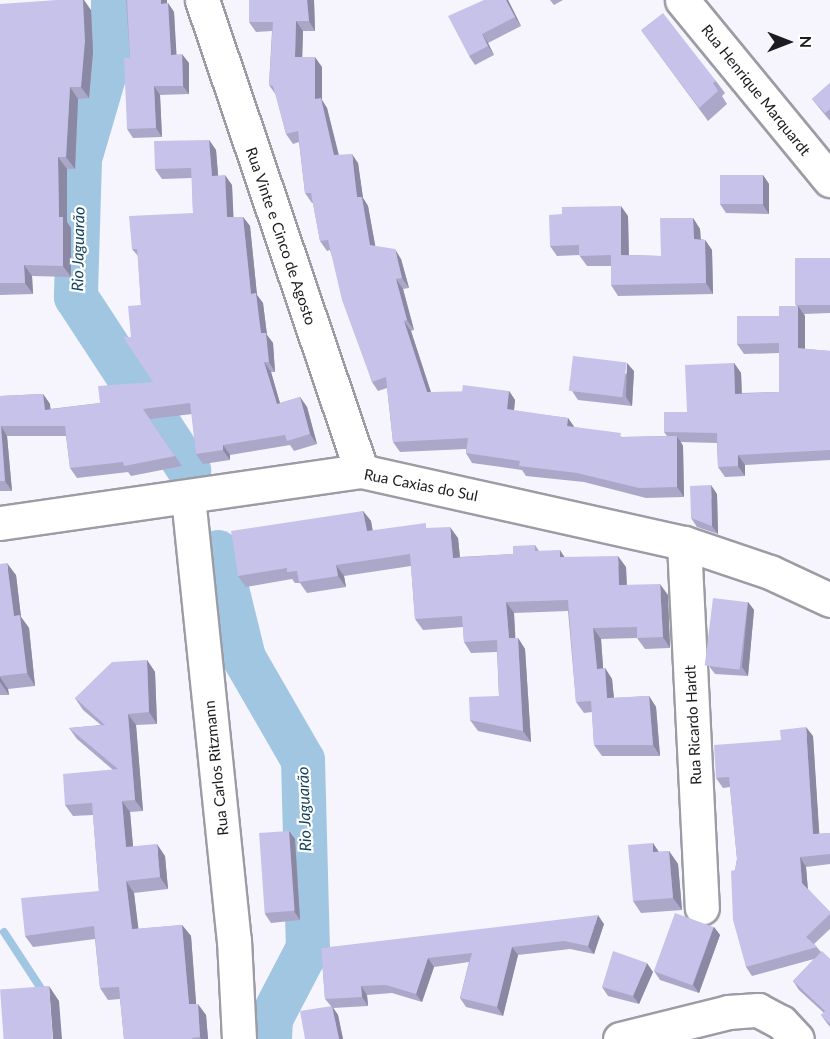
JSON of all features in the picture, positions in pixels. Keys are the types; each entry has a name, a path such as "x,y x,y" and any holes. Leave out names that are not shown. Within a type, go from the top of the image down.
{"street":[{"name":"Rua Vinte e Cinco de Agosto","path":"202,0 361,471"},
{"name":"Rua Henrique Marquardt","path":"682,0 830,180"},
{"name":"Rua Caxias do Sul","path":"0,523 361,471 684,543 770,572 830,600"},
{"name":"Rua Carlos Ritzmann","path":"188,497 234,940 239,1039"},
{"name":"Rua Ricardo Hardt","path":"684,543 702,908"},
{"path":"620,1039 728,1012 758,1010 781,1022 797,1039"}],"building":[{"path":"83,0 85,41 81,87 70,87 66,157 58,157 59,217 63,217 63,266 24,265 25,283 0,283 0,4"},
{"path":"127,0 161,0 161,4 168,3 171,55 182,54 183,86 154,86 156,128 127,129 124,58 130,58"},
{"path":"249,0 307,0 309,21 296,21 295,57 315,57 315,99 321,98 334,155 352,154 357,197 362,197 370,245 395,249 402,278 396,279 407,320 404,321 427,392 462,392 463,385 509,391 507,409 568,418 567,426 621,433 620,437 677,436 677,487 639,488 577,473 519,466 520,461 466,453 468,438 393,442 386,377 372,382 342,300 328,240 320,241 311,193 305,193 298,131 286,134 273,86 269,85 273,22 249,22"},
{"path":"484,0 506,0 515,17 482,34 488,46 469,56 448,16"},
{"path":"663,13 716,81 713,83 718,91 699,108 641,30"},
{"path":"830,83 830,109 825,113 812,99"},
{"path":"209,140 212,176 225,175 227,217 243,217 251,294 256,293 261,333 266,333 269,362 264,362 277,404 300,397 310,434 287,441 285,435 223,445 223,450 196,454 190,403 143,409 175,456 124,466 123,462 70,468 65,426 1,426 5,481 0,481 0,396 43,394 45,410 100,403 98,386 153,382 123,337 131,337 128,306 141,305 137,249 132,249 129,216 193,213 191,168 155,169 154,141"},
{"path":"720,175 763,175 763,204 720,204"},
{"path":"621,206 621,255 661,256 660,218 693,218 694,239 705,240 706,283 611,285 611,255 579,256 579,245 550,246 549,215 562,214 562,207"},
{"path":"795,258 830,258 830,305 795,305"},
{"path":"779,306 798,306 798,348 830,351 830,450 738,455 738,466 718,467 717,433 664,432 664,412 687,412 685,365 734,363 735,394 779,392 779,343 737,344 737,316 779,316"},
{"path":"573,356 627,363 622,397 569,391"},
{"path":"711,485 712,526 691,518 690,486"},
{"path":"363,511 367,531 426,523 426,528 450,527 453,558 513,554 513,546 535,545 535,551 560,550 560,557 618,556 619,585 660,584 663,637 637,638 637,627 593,628 597,669 605,668 607,698 649,696 653,745 594,745 591,701 576,702 568,600 506,602 509,638 518,638 523,731 470,720 469,697 499,696 497,640 464,642 462,616 415,619 410,554 336,565 338,576 299,582 297,571 287,572 287,568 238,576 231,531"},
{"path":"7,563 14,616 20,615 27,673 0,676 0,564"},
{"path":"713,598 748,602 739,670 705,665"},
{"path":"147,660 149,712 128,714 135,800 122,801 126,847 157,844 160,877 126,881 132,929 182,925 189,1004 198,1004 200,1037 192,1039 124,1039 119,987 100,988 94,926 25,936 21,898 99,891 92,803 65,805 63,774 118,769 69,728 105,725 75,698 112,662"},
{"path":"806,727 813,834 830,833 830,854 800,857 802,883 830,914 806,937 817,947 746,967 733,920 731,871 735,870 737,859 729,777 716,778 714,745 781,740 780,730"},
{"path":"289,831 295,911 265,913 259,833"},
{"path":"653,843 653,852 669,851 673,898 633,901 628,845"},
{"path":"675,913 714,927 692,985 654,971"},
{"path":"598,915 588,946 564,941 512,947 497,1007 460,998 472,953 428,958 416,994 386,985 361,986 362,997 325,999 321,948"},
{"path":"613,951 647,963 633,996 602,987"},
{"path":"822,951 830,959 830,1024 821,1015 825,1011 793,981"},
{"path":"49,986 53,1039 4,1039 0,989"},
{"path":"332,1006 339,1039 305,1039 300,1011"}],"waterway":[{"name":"Rio Jaguarão","path":"113,0 113,46 80,159 76,297 189,470"},
{"name":"Rio Jaguarão","path":"218,552 244,658 303,760 308,948 271,1019 270,1039"},
{"path":"4,932 42,990"}]}
